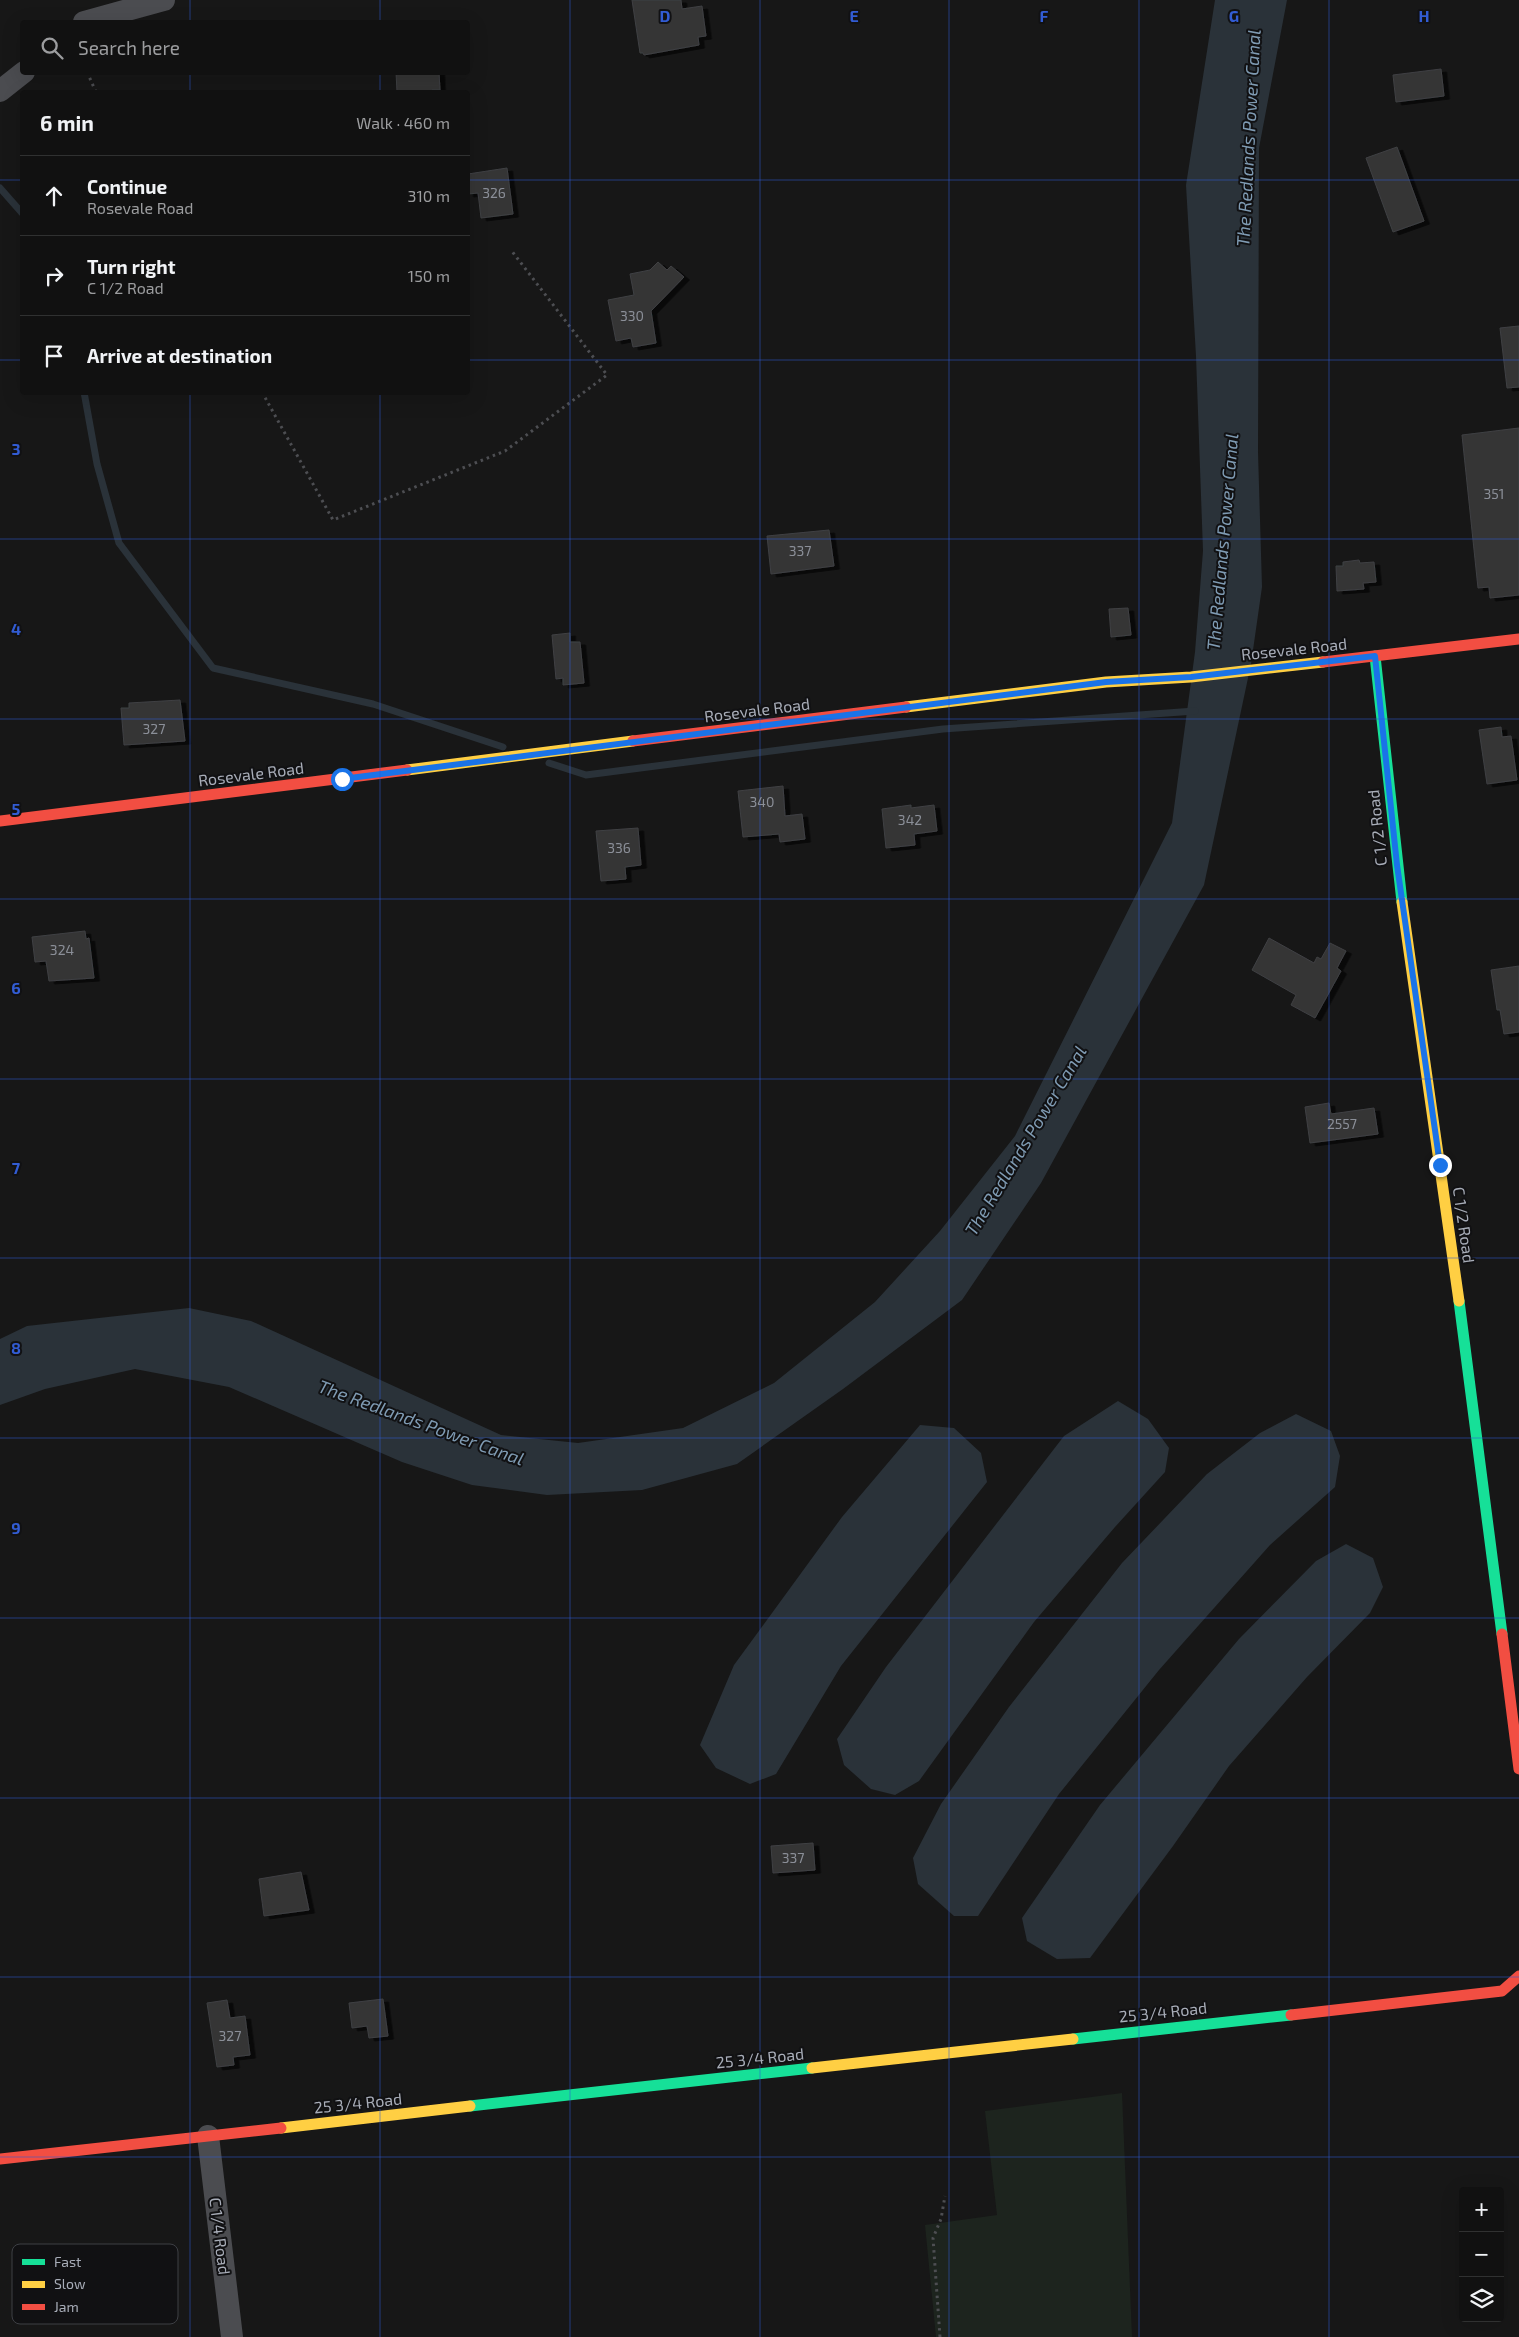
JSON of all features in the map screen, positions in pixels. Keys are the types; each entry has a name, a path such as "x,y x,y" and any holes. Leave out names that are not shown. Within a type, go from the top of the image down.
{"street":[{"path":"91,20 164,0"},
{"path":"0,91 20,75"},
{"name":"Rosevale Road","path":"0,821 1106,682 1191,677 1519,639"},
{"name":"C 1/2 Road","path":"1375,656 1397,865 1478,1438 1519,1769"},
{"name":"25 3/4 Road","path":"0,2159 1502,1991 1519,1976"},
{"name":"C 1/4 Road","path":"208,2136 232,2337"}],"path":[{"path":"88,75 95,90"},
{"path":"264,395 333,520 505,450 607,375 511,250"},
{"path":"940,2337 933,2238 941,2219 945,2196"}],"shaded area":[{"path":"1122,2093 1132,2337 936,2337 925,2225 997,2215 985,2111"}],"water":[{"name":"The Redlands Power Canal","path":"1215,0 1287,0 1259,148 1258,452 1262,587 1251,664 1204,885 1041,1183 962,1300 843,1389 737,1464 642,1490 547,1495 472,1485 402,1462 229,1387 135,1369 45,1389 0,1405 0,1339 27,1326 189,1308 251,1321 501,1435 578,1443 683,1428 774,1383 875,1302 940,1231 1015,1136 1172,823 1195,652 1203,551 1196,356 1186,185"},
{"path":"1118,1401 1148,1419 1169,1448 1165,1472 1034,1622 919,1781 895,1795 871,1789 844,1765 837,1739 886,1667 1064,1436"},
{"path":"1296,1414 1331,1431 1340,1456 1335,1487 1270,1545 1159,1670 1059,1794 978,1916 954,1916 918,1884 913,1858 941,1804 1009,1707 1122,1563 1207,1474 1260,1433"},
{"path":"920,1425 954,1428 981,1453 987,1482 841,1666 776,1774 750,1784 716,1768 700,1745 734,1665 842,1517"},
{"path":"1346,1544 1373,1558 1383,1587 1370,1613 1307,1677 1229,1766 1173,1846 1090,1958 1057,1959 1027,1941 1022,1918 1100,1805 1239,1639 1316,1561"}],"building":[{"path":"632,0 681,0 682,9 702,6 706,36 698,37 699,45 644,55 640,53"},
{"path":"1441,69 1444,96 1396,102 1393,75"},
{"path":"396,75 439,75 440,90 397,90"},
{"path":"1397,147 1424,221 1393,232 1366,158"},
{"path":"507,168 513,214 481,218 478,193 470,194 470,174"},
{"path":"658,262 667,270 671,266 684,277 651,311 656,343 633,347 631,338 616,341 608,300 634,295 630,274 650,270"},
{"path":"1519,326 1519,387 1507,388 1500,328"},
{"path":"1519,428 1519,595 1490,598 1489,587 1478,588 1462,435"},
{"path":"829,530 834,566 771,574 767,536"},
{"path":"1359,560 1360,563 1374,562 1376,582 1363,583 1364,589 1337,591 1336,566 1343,566 1343,562"},
{"path":"1128,608 1131,635 1111,637 1109,609"},
{"path":"570,633 570,642 580,642 584,683 563,685 563,678 556,679 552,635"},
{"path":"180,700 185,741 124,745 121,708 129,708 129,703"},
{"path":"1501,727 1502,737 1511,736 1517,780 1487,784 1479,730"},
{"path":"783,786 785,816 802,814 805,839 780,842 779,834 743,837 738,791"},
{"path":"911,805 911,808 934,805 937,831 914,834 915,845 886,848 882,809"},
{"path":"638,828 641,865 625,867 626,879 601,881 596,831"},
{"path":"85,931 86,939 89,938 94,978 49,981 46,961 35,962 32,937"},
{"path":"1269,938 1314,963 1317,957 1321,959 1330,943 1346,951 1337,968 1341,971 1315,1018 1291,1005 1296,995 1252,970"},
{"path":"1519,966 1519,1032 1504,1034 1500,1010 1497,1010 1491,970"},
{"path":"1329,1103 1331,1114 1374,1108 1378,1134 1310,1143 1305,1107"},
{"path":"813,1843 815,1870 773,1873 771,1846"},
{"path":"301,1872 309,1910 264,1916 259,1879"},
{"path":"383,1999 388,2036 369,2038 367,2026 352,2028 349,2003"},
{"path":"227,2000 230,2018 245,2016 250,2055 233,2057 234,2065 217,2067 207,2003"}],"waterway":[{"path":"0,188 20,211"},
{"path":"85,395 97,464 119,543 213,668 373,704 503,747"},
{"path":"549,763 586,775 943,729 1195,711"}],"traffic: fast":[{"path":"1375,656 1402,902"},
{"path":"1459,1301 1502,1634"},
{"path":"1073,2039 1291,2015"},
{"path":"470,2106 812,2068"}],"traffic: slow":[{"path":"906,707 1106,682 1191,677 1323,662"},
{"path":"407,770 633,741"},
{"path":"1402,902 1459,1301"},
{"path":"812,2068 1073,2039"},
{"path":"281,2128 470,2106"}],"traffic: jam":[{"path":"1323,662 1519,639"},
{"path":"633,741 906,707"},
{"path":"0,821 407,770"},
{"path":"1502,1634 1519,1769"},
{"path":"1291,2015 1502,1991 1519,1976"},
{"path":"0,2159 281,2128"}],"route":[{"path":"342,779 1106,682 1191,677 1375,656 1397,865 1440,1165"}]}
